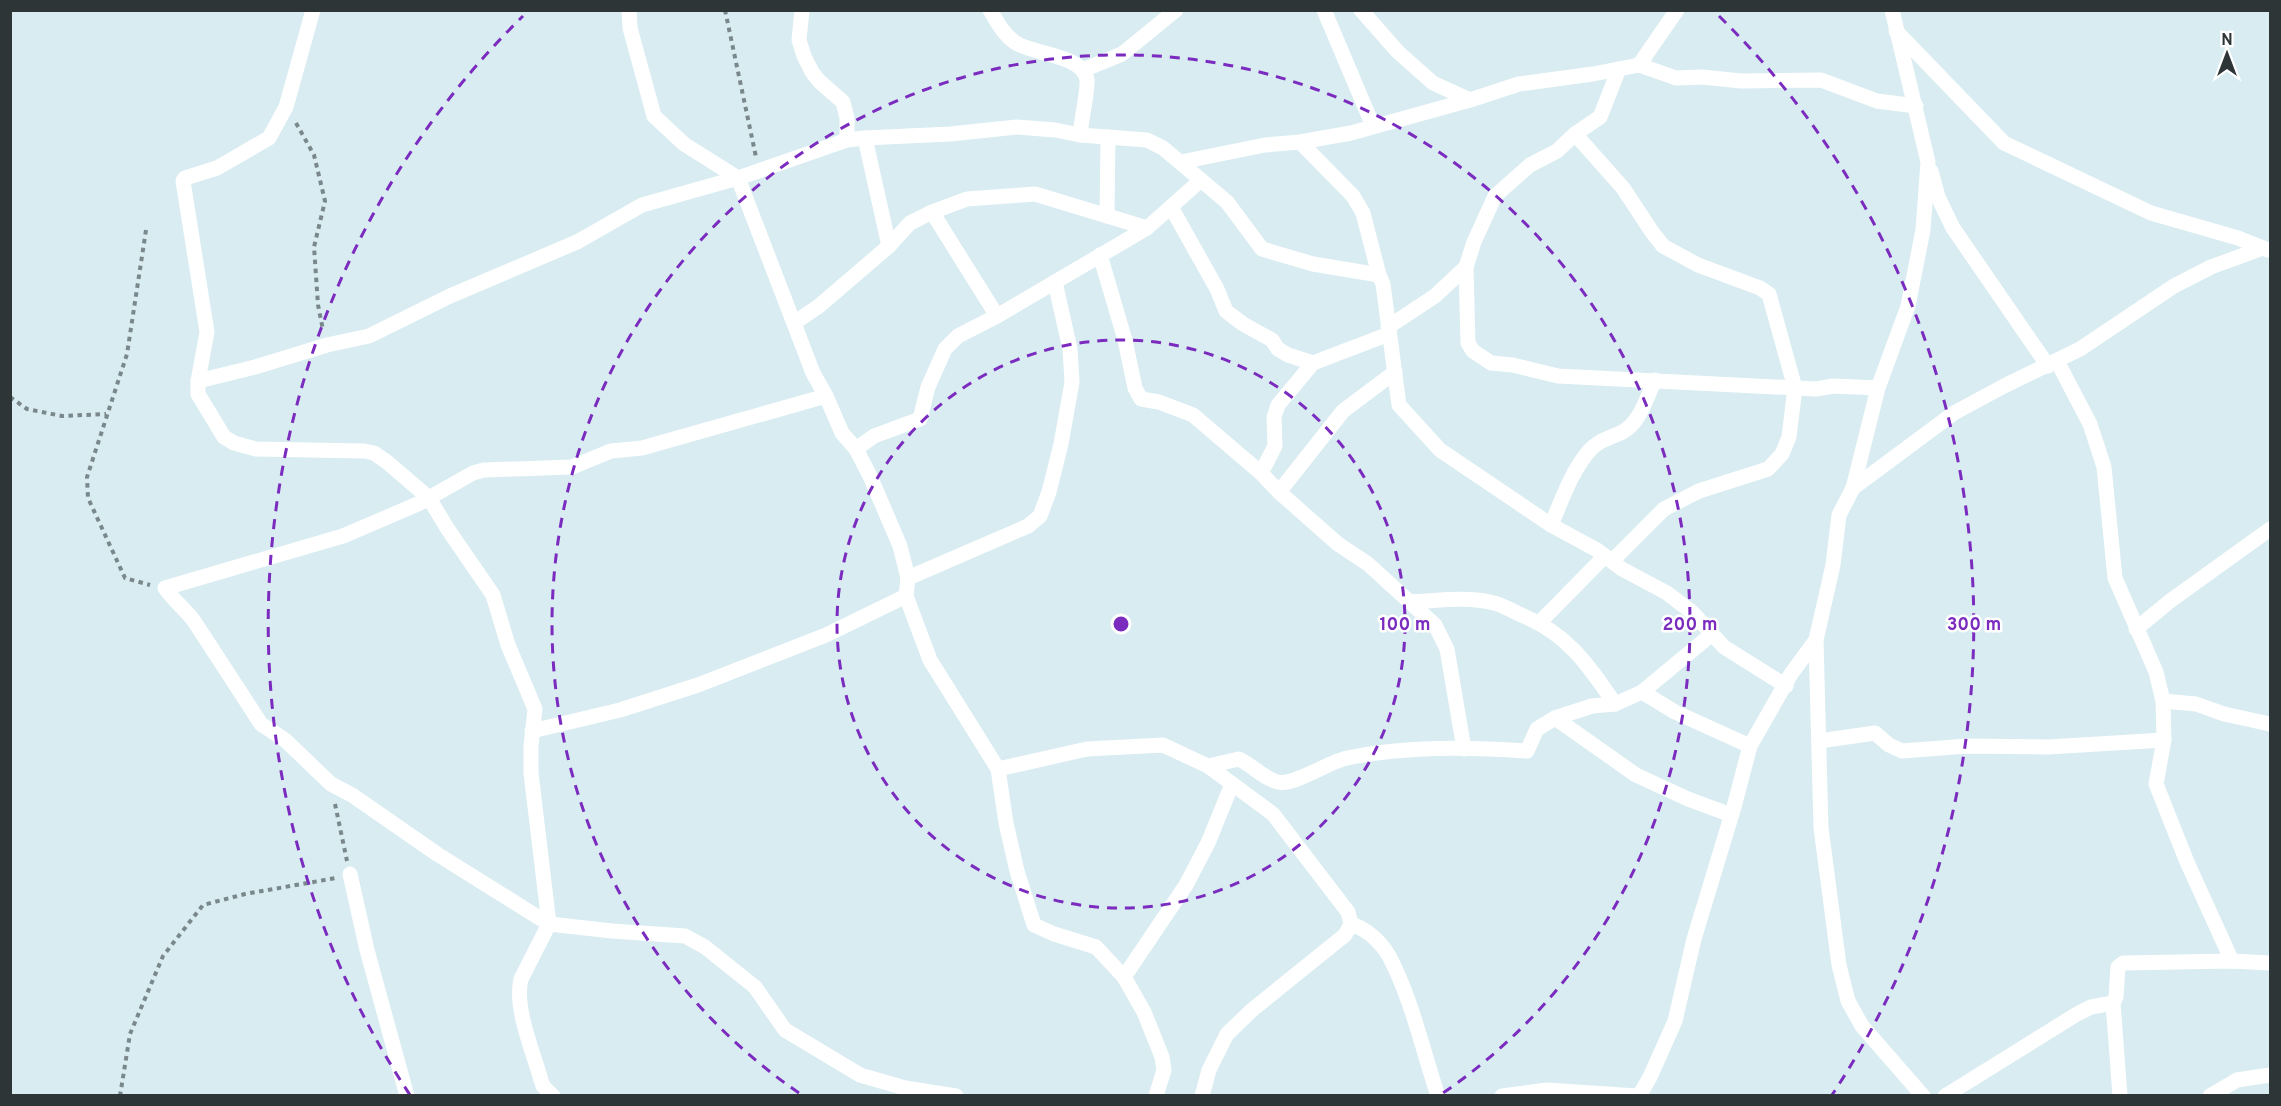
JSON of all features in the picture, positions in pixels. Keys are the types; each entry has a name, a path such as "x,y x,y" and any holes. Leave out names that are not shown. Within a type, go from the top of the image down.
{"street":[{"path":"313,10 286,107 269,138 217,168 184,178 183,181 207,332 198,381 198,394 224,436 234,443 256,449 350,450 374,453 429,498 493,595 508,645 536,709 532,731 531,773 549,924 521,979 519,989 522,1015 543,1086 553,1095"},
{"path":"629,10 630,28 654,116 684,144 738,178 813,373 842,433 856,449 870,476 900,546 908,578 906,596 930,660 998,769 1006,823 1017,871 1034,925 1054,934 1096,946 1124,977 1144,1012 1162,1057 1164,1070 1156,1095"},
{"path":"802,10 799,40 804,56 812,72 843,102 848,118 847,141"},
{"path":"990,10 1005,34 1018,45 1075,64 1083,70 1087,79 1080,135"},
{"path":"1083,70 1122,54 1176,10"},
{"path":"1324,10 1373,126"},
{"path":"1361,10 1398,52 1433,83 1470,100"},
{"path":"1639,65 1677,10"},
{"path":"1892,10 1938,197 1953,228 2052,364 2090,424 2104,467 2115,578 2156,672 2163,701 2164,740 2156,784 2187,862 2232,961"},
{"path":"1896,30 2004,143 2151,213 2238,238 2267,250"},
{"path":"1181,162 1264,145 1300,142 1351,133 1519,84 1639,65 1676,78 1702,77 1741,81 1821,80 1877,101 1916,106"},
{"path":"1619,69 1600,117 1575,134 1557,151 1530,165 1495,196 1474,242 1466,267 1468,343 1473,351 1491,363 1513,365 1558,376 1795,388 1827,389 1833,386 1878,388"},
{"path":"198,381 255,367 327,345 369,336 450,296 577,242 642,205 738,178 847,141 865,138 950,134 1017,127 1147,140 1163,148 1227,202 1262,249 1313,264 1379,275"},
{"path":"1540,622 1664,509 1699,491 1768,469 1782,454 1789,438 1795,388 1768,294 1760,288 1698,265 1663,246 1623,188 1575,134"},
{"path":"1107,216 1108,137"},
{"path":"865,138 889,246"},
{"path":"1300,142 1353,196 1363,213 1379,275 1382,278 1399,405 1440,450 1551,525 1667,593 1693,613 1724,647 1786,686"},
{"path":"1923,1095 1862,1026 1848,1001 1839,965 1822,839 1816,640 1833,565 1839,515 1853,488 1878,388 1908,306 1923,230 1928,162"},
{"path":"856,449 874,436 920,419 928,387 945,349 958,336 997,316 1147,228 1201,180"},
{"path":"794,323 819,306 889,246 910,223 967,199 1035,194 1147,228"},
{"path":"1171,207 1217,289 1226,311 1243,324 1272,340 1278,349 1288,355 1313,363"},
{"path":"932,212 997,316"},
{"path":"1853,488 1954,413 2080,349 2174,286 2211,267 2267,250"},
{"path":"1100,255 1125,340 1135,388 1141,399 1159,402 1193,414 1262,473 1279,492 1338,544 1368,564 1435,625 1447,649 1464,749"},
{"path":"1262,473 1275,446 1274,417 1278,405 1313,363 1389,331 1435,296 1466,267"},
{"path":"908,578 1028,526 1040,516 1049,492 1061,444 1072,382 1070,349 1055,282"},
{"path":"1279,492 1343,411 1395,372"},
{"path":"1551,525 1575,471 1590,449 1605,438 1635,423 1655,380"},
{"path":"826,396 642,448 611,451 572,467 484,470 473,473 429,498 343,536 165,588 176,605 186,610 194,621 261,724 285,740 331,784 352,795 428,847 549,924 685,936 705,947 755,987 785,1030 860,1075 905,1088 956,1095"},
{"path":"2136,629 2170,601 2271,529"},
{"path":"532,731 621,710 698,685 826,635 906,596"},
{"path":"1410,602 1461,600 1494,603 1540,622 1569,643 1584,659 1615,704"},
{"path":"1208,766 1239,759 1278,782 1291,782 1346,758 1404,750 1464,749 1527,752 1537,729 1556,718 1592,706 1615,704 1642,692 1712,634"},
{"path":"1502,1095 1547,1090 1638,1095 1650,1077 1675,1021 1694,939 1750,746 1791,674 1816,640"},
{"path":"1642,692 1675,712 1750,746"},
{"path":"2163,701 2196,704 2224,714 2271,724"},
{"path":"1556,718 1636,775 1688,799 1731,815"},
{"path":"1819,741 1875,733 1889,745 1902,751 1967,746 2048,747 2164,740"},
{"path":"998,769 1087,749 1163,745 1208,766 1273,814 1348,912 1351,924 1345,936 1252,1010 1227,1034 1209,1070 1202,1095"},
{"path":"1124,977 1186,885 1208,843 1232,784"},
{"path":"350,874 367,950 407,1095"},
{"path":"1351,924 1364,928 1388,954 1401,983 1438,1095"},
{"path":"2120,1095 2113,1003 2116,997 2118,967 2123,963 2232,961 2271,963"},
{"path":"1945,1095 2077,1014 2091,1007 2113,1003"},
{"path":"2210,1095 2237,1080 2271,1075"}],"path":[{"path":"725,10 758,170"},
{"path":"286,107 314,155 325,201 314,248 318,305 327,345"},
{"path":"146,230 127,354 87,477 88,498 125,578 165,588"},
{"path":"10,397 27,409 62,416 106,414"},
{"path":"120,1095 130,1034 164,956 203,905 245,894 350,874 331,784"}]}
